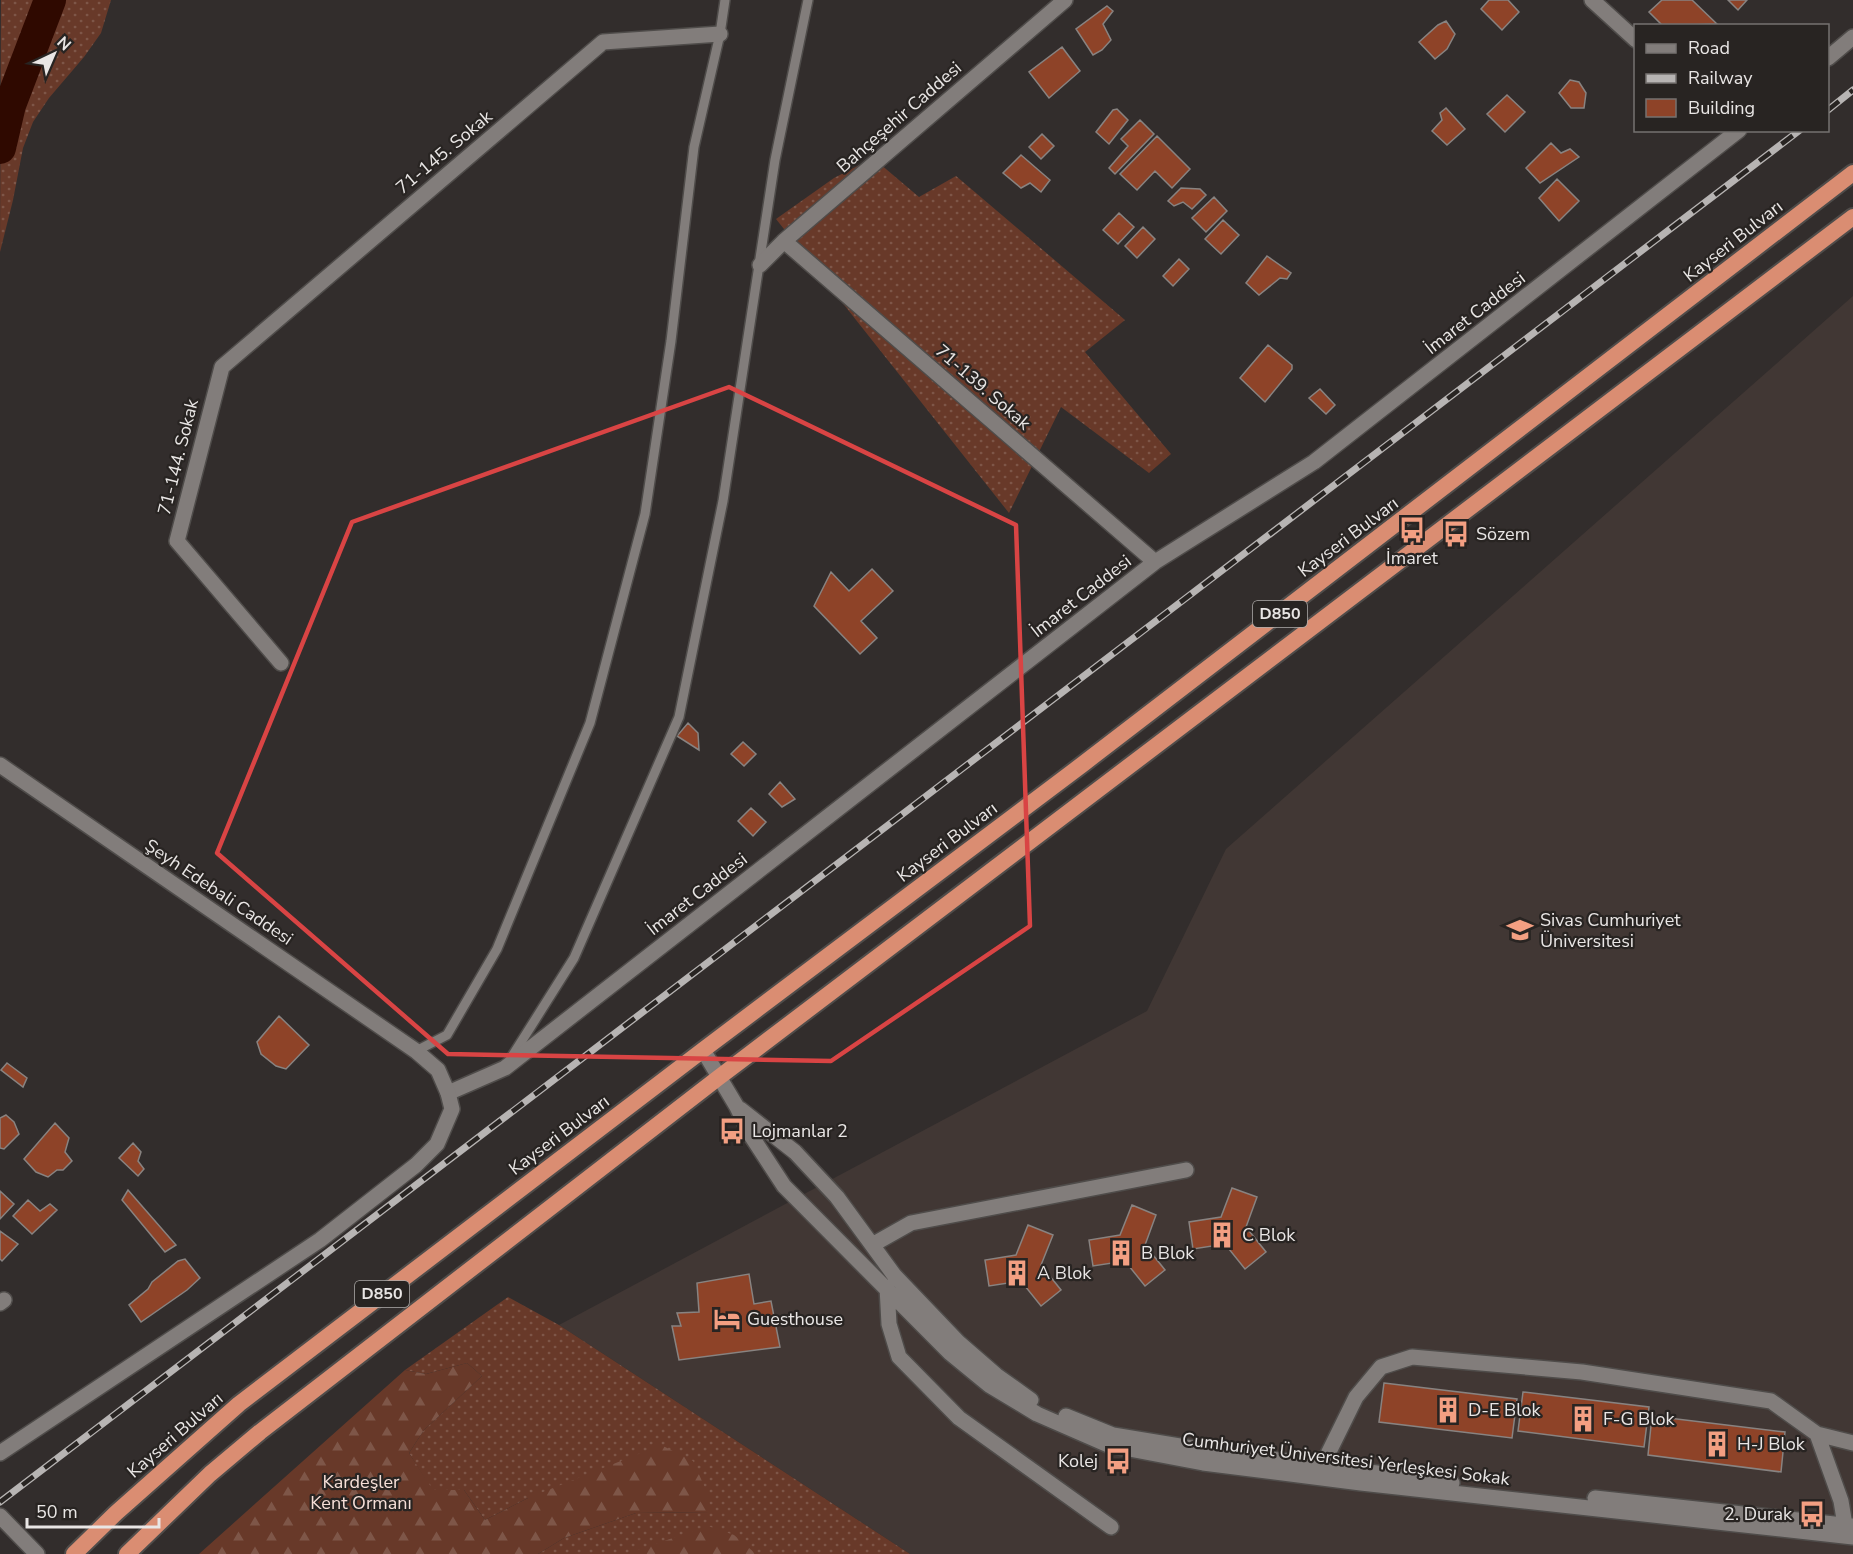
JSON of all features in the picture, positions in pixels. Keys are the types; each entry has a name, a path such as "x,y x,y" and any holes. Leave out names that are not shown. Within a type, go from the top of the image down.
{"highway":[{"name":"Kayseri Bulvarı","path":"74,1554 148,1484 239,1404 703,1050 1093,757 1853,173"},
{"name":"D850","path":"127,1554 210,1474 260,1432 718,1078 1853,217"}],"street":[{"name":"Bahçeşehir Caddesi","path":"760,265 784,241 1065,0"},
{"path":"1592,0 1634,39"},
{"name":"71-145. Sokak","path":"222,368 603,42 720,34"},
{"path":"1829,56 1853,37"},
{"name":"İmaret Caddesi","path":"448,1093 505,1068 1155,562 1314,462 1736,132"},
{"name":"71-139. Sokak","path":"784,241 1155,562"},
{"name":"71-144. Sokak","path":"222,368 177,541 281,663"},
{"name":"Şeyh Edebali Caddesi","path":"0,765 416,1051 438,1070 448,1093"},
{"path":"703,1050 737,1107"},
{"path":"0,1454 320,1240 416,1165 437,1144 446,1126 452,1109 448,1093"},
{"name":"Cumhuriyet Üniversitesi Yerleşkesi Sokak","path":"737,1107 795,1152 837,1197 894,1275 958,1342 996,1375 1042,1407 1113,1435 1204,1450 1493,1488 1850,1529"},
{"name":"Cumhuriyet Üniversitesi Yerleşkesi Sokak","path":"737,1107 750,1134 784,1186 887,1287 950,1353 989,1385 1037,1414 1108,1445 1203,1463 1339,1480 1850,1529"},
{"path":"872,1245 911,1223 1186,1170"},
{"path":"887,1287 889,1324 899,1357 959,1418 1111,1527"},
{"name":"Cumhuriyet Üniversitesi Yerleşkesi Sokak","path":"1322,1466 1356,1397 1380,1367 1412,1357 1582,1372 1771,1401 1817,1434 1853,1443"},
{"path":"1817,1434 1850,1529"},
{"path":"0,1516 37,1554"}],"lane":[{"path":"416,1051 447,1035 497,949 590,723 645,514 671,341 694,147 720,34 725,0"},
{"path":"505,1068 574,958 680,717 723,501 775,160 808,0"}],"highlighted area":[{"path":"729,387 1016,525 1030,926 831,1061 448,1054 217,853 352,522"}],"shaded area":[{"name":"Sivas Cumhuriyet Üniversitesi","path":"1853,296 1853,1554 910,1554 559,1325 1147,1011 1226,849"}],"green space":[{"path":"1,0 111,0 101,33 49,98 33,122 23,148 0,252"},
{"path":"873,158 919,197 956,176 1125,320 1085,352 1171,454 1149,473 1061,407 1009,513 776,219 834,178"},
{"path":"508,1297 559,1325 910,1554 538,1554 564,1538 636,1513 710,1512 528,1498 485,1520 464,1490 432,1490 409,1453 424,1430 482,1376 467,1363 426,1374 405,1370"},
{"name":"Kardeşler Kent Ormanı","path":"467,1363 482,1376 424,1430 409,1453 433,1490 464,1490 485,1520 528,1498 661,1445 693,1461 709,1497 710,1512 636,1513 564,1538 538,1554 199,1554 405,1370 426,1374"},
{"path":"708,1526 734,1535 756,1554 626,1554"}],"building":[{"path":"1489,0 1508,0 1519,12 1502,30 1481,9"},
{"path":"1662,0 1692,0 1717,24 1661,24 1649,12"},
{"path":"1728,0 1747,0 1738,10"},
{"path":"1107,6 1113,11 1103,24 1111,40 1102,50 1093,55 1076,29"},
{"path":"1446,21 1455,34 1447,49 1435,59 1419,42"},
{"path":"1062,47 1080,71 1049,98 1029,72"},
{"path":"1570,80 1579,82 1586,93 1584,108 1571,108 1559,93"},
{"path":"1507,95 1525,112 1505,132 1487,114"},
{"path":"1446,108 1465,129 1447,145 1432,131 1442,120 1440,113"},
{"path":"1117,109 1128,120 1109,144 1096,132 1113,110"},
{"path":"1140,120 1154,134 1115,174 1109,168 1128,146 1121,139"},
{"path":"1042,134 1054,146 1041,159 1029,147"},
{"path":"1157,136 1190,169 1172,188 1155,171 1137,190 1120,174"},
{"path":"1551,143 1561,153 1570,149 1579,157 1540,183 1526,168"},
{"path":"1021,155 1050,180 1041,192 1030,183 1021,188 1003,173"},
{"path":"1557,179 1579,201 1559,221 1539,198"},
{"path":"1181,188 1200,189 1206,195 1192,209 1183,202 1174,206 1168,201"},
{"path":"1214,197 1227,211 1206,232 1192,218"},
{"path":"1119,213 1134,227 1118,244 1103,230"},
{"path":"1223,220 1239,235 1221,254 1205,239"},
{"path":"1143,227 1155,239 1137,258 1125,246"},
{"path":"1267,256 1291,273 1287,279 1280,278 1259,295 1246,283"},
{"path":"1179,259 1189,269 1173,286 1163,276"},
{"path":"1268,345 1292,365 1292,369 1265,402 1240,378"},
{"path":"1320,389 1335,405 1326,414 1309,398"},
{"path":"872,569 893,591 861,621 877,638 860,654 814,606 831,572 849,591"},
{"path":"688,723 698,733 699,750 677,736"},
{"path":"743,742 756,754 744,766 731,754"},
{"path":"780,782 795,799 782,807 769,794"},
{"path":"751,808 766,822 753,836 738,821"},
{"path":"279,1016 309,1045 286,1069 276,1066 261,1054 257,1042"},
{"path":"7,1063 27,1078 23,1087 1,1070"},
{"path":"6,1115 14,1122 19,1134 4,1149 0,1148 0,1118"},
{"path":"55,1123 69,1138 65,1152 72,1161 63,1170 57,1170 48,1177 36,1172 24,1159"},
{"path":"133,1143 141,1152 138,1161 144,1169 138,1176 119,1158"},
{"name":"C Blok","path":"1232,1188 1257,1197 1246,1227 1266,1252 1245,1269 1225,1244 1193,1249 1189,1222 1221,1217"},
{"path":"128,1190 176,1245 165,1252 122,1200"},
{"path":"0,1191 14,1204 0,1219"},
{"path":"28,1200 40,1211 50,1204 57,1210 32,1234 13,1216"},
{"name":"B Blok","path":"1132,1205 1156,1215 1145,1245 1165,1270 1145,1286 1125,1261 1093,1266 1089,1240 1120,1235"},
{"name":"A Blok","path":"1028,1225 1053,1235 1041,1265 1061,1290 1041,1306 1021,1281 989,1286 985,1260 1016,1255"},
{"path":"0,1231 18,1244 2,1261 0,1259"},
{"path":"185,1259 200,1278 187,1290 141,1322 129,1305 148,1289 152,1282 178,1261"},
{"name":"Guesthouse","path":"749,1274 754,1304 771,1301 780,1347 679,1360 672,1326 681,1326 677,1313 699,1312 697,1283"},
{"name":"D-E Blok","path":"1384,1383 1517,1399 1512,1438 1379,1422"},
{"name":"F-G Blok","path":"1523,1392 1649,1407 1644,1447 1518,1431"},
{"name":"H-J Blok","path":"1652,1416 1785,1432 1781,1472 1648,1455"}],"waterway":[{"path":"0,148 10,105 50,0"}],"railway":[{"path":"1829,109 1853,90"},
{"path":"0,1502 1797,132"}],"place":[{"name":"İmaret","path":"1412,530"},
{"name":"Sözem","path":"1456,534"},
{"name":"Sivas Cumhuriyet Üniversitesi","path":"1520,930"},
{"name":"Lojmanlar 2","path":"732,1131"},
{"name":"C Blok","path":"1222,1235"},
{"name":"B Blok","path":"1121,1253"},
{"name":"A Blok","path":"1017,1273"},
{"name":"Guesthouse","path":"727,1319"},
{"name":"D-E Blok","path":"1448,1410"},
{"name":"F-G Blok","path":"1583,1419"},
{"name":"H-J Blok","path":"1717,1444"},
{"name":"Kolej","path":"1118,1461"},
{"name":"2. Durak","path":"1812,1514"}]}
